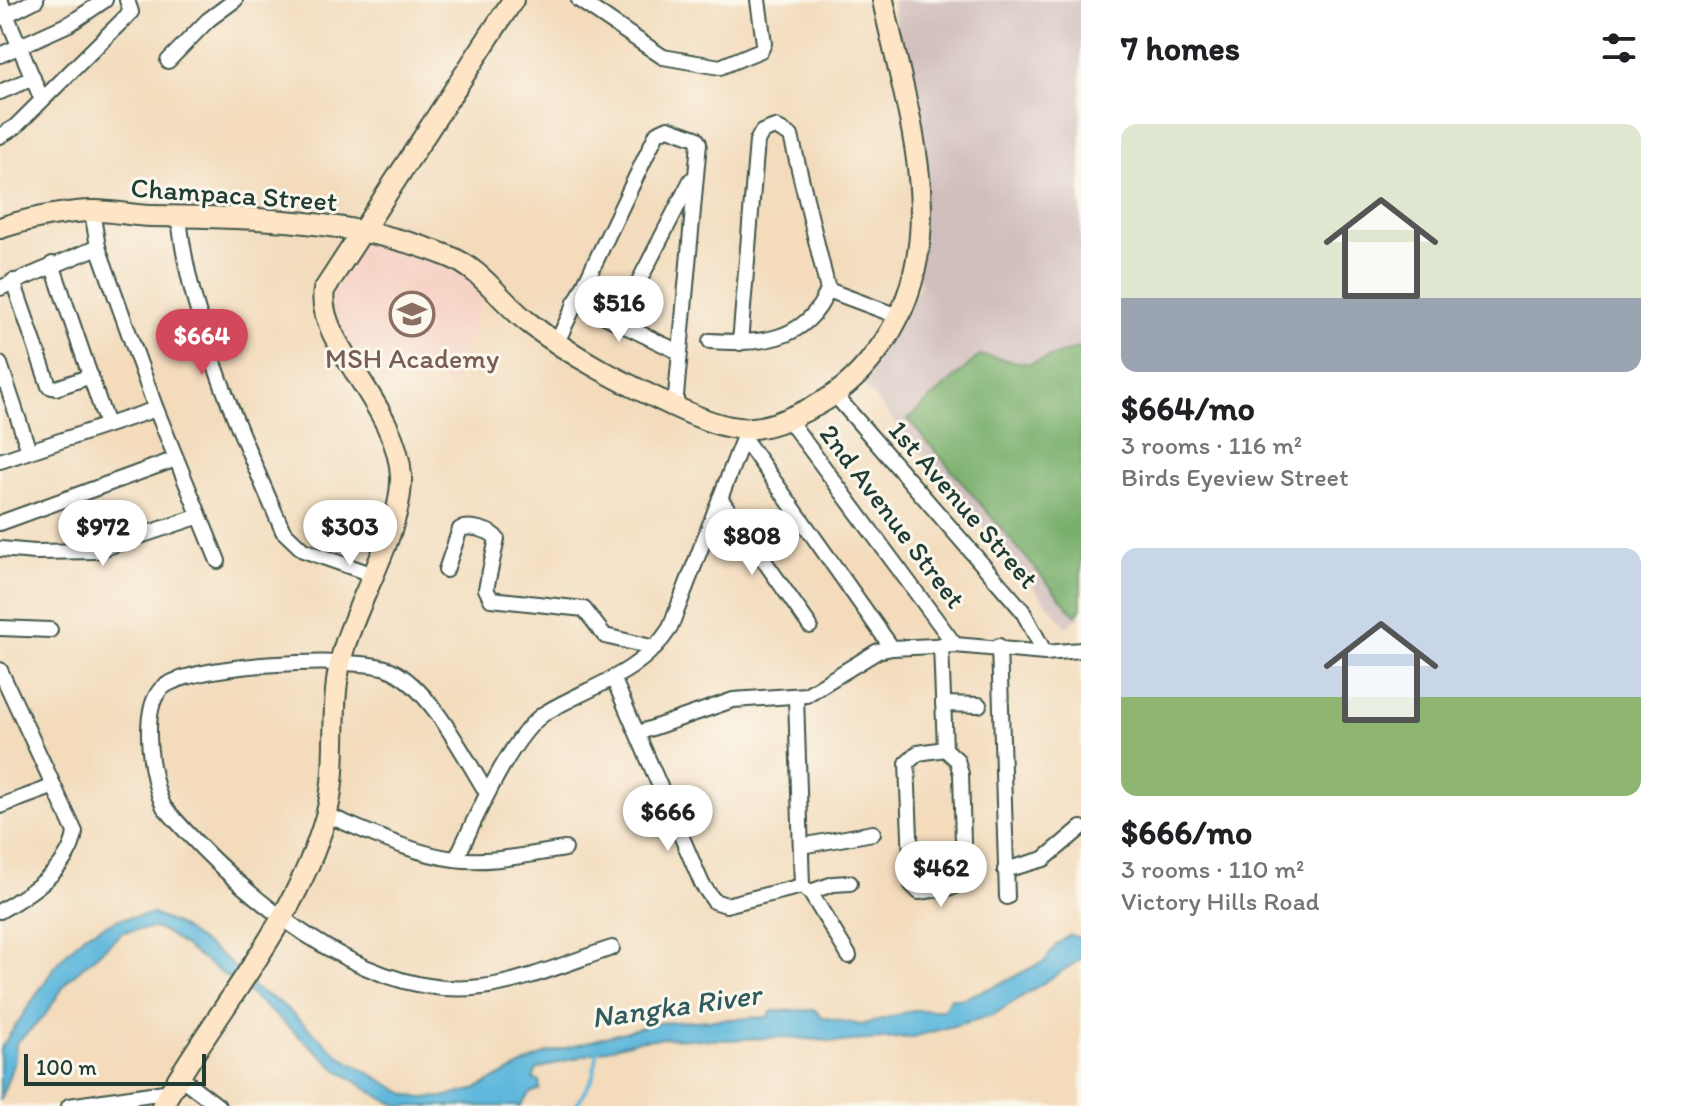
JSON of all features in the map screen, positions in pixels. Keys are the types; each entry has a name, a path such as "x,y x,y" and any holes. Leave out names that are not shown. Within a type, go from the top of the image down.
{"street":[{"path":"0,0 3,17 20,47 42,100"},
{"path":"3,17 36,0"},
{"path":"0,55 71,23 105,0"},
{"path":"0,136 15,127 131,12 127,0"},
{"path":"168,61 208,20 235,0"},
{"path":"171,1091 281,919 309,862 326,815 339,664 399,502 398,451 383,413 330,328 322,304 326,283 513,0"},
{"path":"579,0 663,57 720,67 761,50 764,43 758,0"},
{"path":"744,434 788,419 835,395 855,380 900,317 912,287 921,239 922,195 917,150 883,0"},
{"path":"0,92 33,78"},
{"path":"710,341 740,343 764,343 800,328 823,302 828,290 791,136 775,127 762,132 757,141 740,343"},
{"path":"557,342 657,133 668,128 696,138 699,143 675,407"},
{"path":"618,322 694,173"},
{"path":"92,211 98,247 156,409 197,517 218,561"},
{"name":"Champaca Street","path":"0,228 92,211 251,219 359,232 403,241 464,263 527,322 557,342 675,407 744,434"},
{"path":"179,216 184,265 195,304 283,531 303,550 371,574"},
{"path":"91,376 56,388 49,386 6,285 98,247"},
{"path":"52,264 107,425"},
{"path":"828,290 900,317"},
{"path":"575,302 679,352"},
{"path":"0,364 29,451"},
{"name":"1st Avenue Street","path":"835,395 1022,610 1045,653"},
{"path":"0,461 156,409"},
{"name":"2nd Avenue Street","path":"788,419 948,645"},
{"path":"456,859 487,793 523,737 542,715 614,680 655,648 670,628 744,434"},
{"path":"744,434 892,648"},
{"path":"0,523 176,459"},
{"path":"720,498 810,626"},
{"path":"0,549 95,551 197,517"},
{"path":"446,570 460,529 467,527 493,534 497,539 486,589 491,599 584,609 605,636 655,648"},
{"path":"0,628 50,630"},
{"path":"638,733 733,700 796,697 878,651 892,648 948,645 999,646 1045,653 1081,650"},
{"path":"945,749 918,753 907,763 912,885 919,892 953,887 964,875 961,774 957,760 945,749 943,704 948,645"},
{"path":"999,646 1007,897"},
{"path":"487,793 427,698 391,669 339,664 268,664 214,670 173,681 161,689 155,699 148,760 154,788 164,807 281,919 375,973 424,985 483,987 612,948"},
{"path":"0,670 7,706 75,832 67,857 28,894 0,911"},
{"path":"614,680 702,884 714,901 726,905 850,883"},
{"path":"796,697 801,846 806,889 849,956"},
{"path":"943,704 979,705"},
{"path":"0,806 52,787"},
{"path":"326,815 416,850 456,859 565,849"},
{"path":"1005,870 1044,859 1081,828"},
{"path":"801,846 873,833"},
{"path":"69,1106 171,1091 218,1106"}],"shaded area":[{"path":"893,0 1081,0 1081,615 1067,627 861,382 920,286"},
{"path":"361,239 431,258 471,273 486,290 453,390 418,358 376,379 333,324 331,284"}],"green space":[{"path":"1081,347 1081,609 1075,615 908,419 980,355 1029,364"}],"water":[{"path":"152,914 176,924 226,959 255,989 279,1002 341,1057 406,1094 421,1098 473,1090 544,1054 657,1023 768,1017 772,1011 815,1010 822,1017 861,1025 914,1010 943,1010 951,998 961,999 995,986 1045,961 1056,945 1070,935 1081,938 1081,959 993,1015 913,1037 839,1042 786,1037 636,1041 537,1069 533,1079 539,1080 540,1089 530,1093 520,1106 401,1106 383,1099 338,1070 254,997 165,932 154,928 123,932 68,980 43,1018 16,1043 15,1059 0,1101 0,1049 59,961 84,935 119,919"}],"waterway":[{"name":"Nangka River","path":"576,1106 593,1077 598,1050"}],"place":[{"name":"MSH Academy","path":"412,314"}]}
